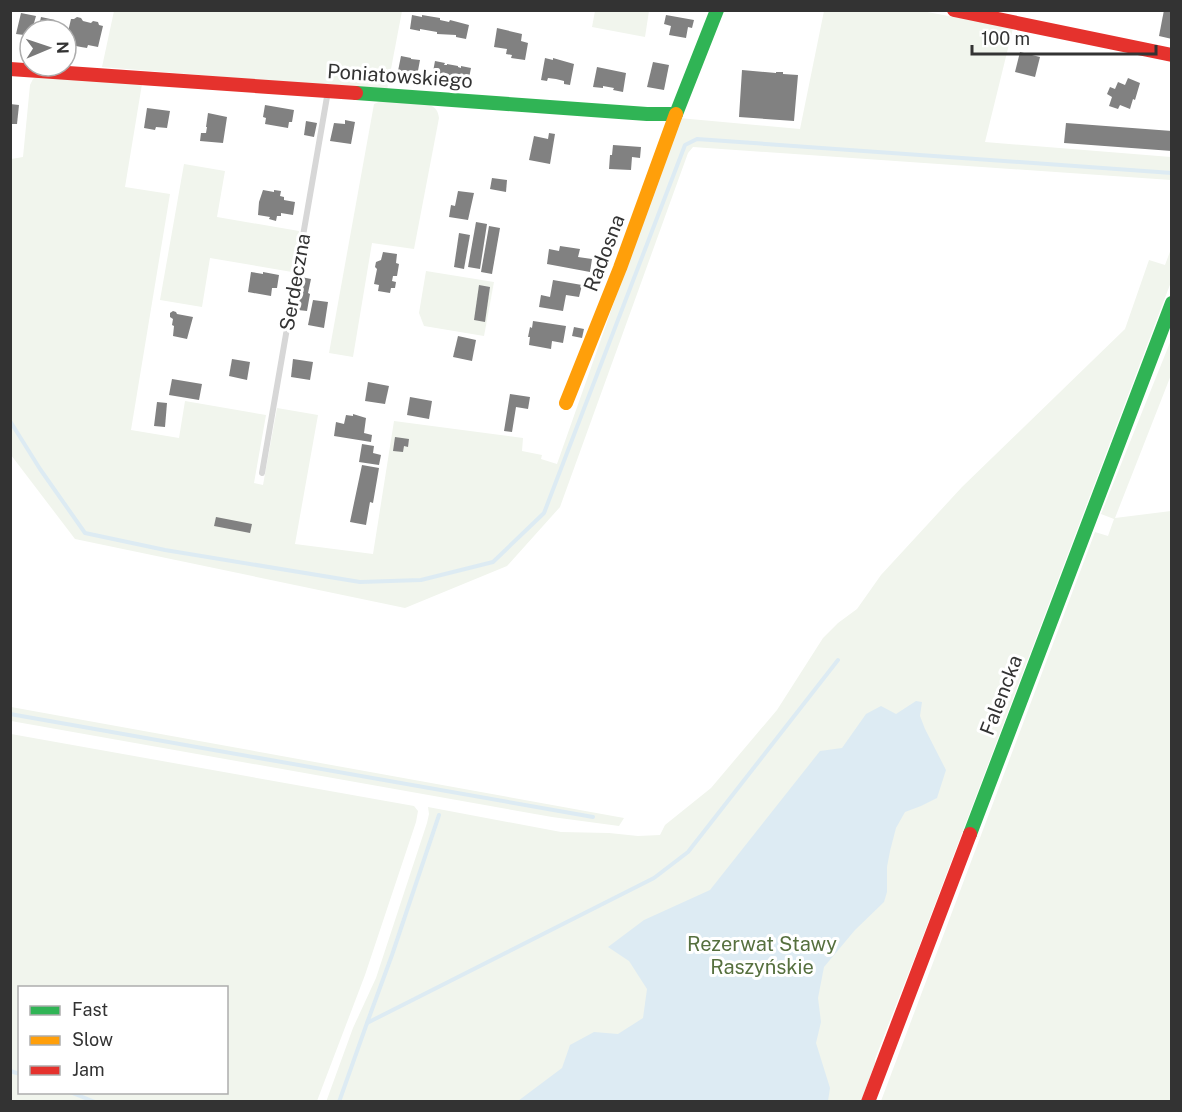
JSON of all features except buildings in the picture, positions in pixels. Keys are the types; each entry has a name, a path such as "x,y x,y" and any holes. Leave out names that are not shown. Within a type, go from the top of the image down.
{"street":[{"path":"676,114 717,10"},
{"path":"954,10 1172,55"},
{"name":"Poniatowskiego","path":"10,69 646,114 676,114"},
{"name":"Radosna","path":"566,403 620,268 676,114"},
{"name":"Falencka","path":"868,1101 1172,303"}],"lane":[{"name":"Serdeczna","path":"262,473 328,91"}],"green space":[{"path":"114,11 402,11 387,90 102,67"},
{"path":"595,11 649,11 645,37 592,27"},
{"path":"824,11 922,11 1013,28 985,142 1171,157 1171,180 693,147 688,153 560,507 507,566 405,608 75,539 11,455 11,159 23,157 30,85 35,78 142,84 125,187 170,194 131,430 179,438 185,401 266,415 254,483 263,485 277,408 318,415 295,544 373,554 394,421 523,438 522,451 542,455 541,459 557,464 679,118 800,129"},
{"path":"381,101 430,105 434,107 439,118 414,249 372,243 353,357 329,353 374,104"},
{"path":"184,164 225,171 217,217 299,231 292,272 210,258 202,307 160,300"},
{"name":"Rezerwat Stawy Raszyńskie","path":"1171,249 1171,282 861,1101 326,1102 353,1028 376,978 427,823 428,807 561,832 660,835 665,825 711,788 777,710 823,638 857,609 881,575 962,487 1125,329 1149,260 1165,265"},
{"path":"426,271 494,282 484,336 424,326 419,313"},
{"path":"1171,340 1171,375 1115,518 1171,511 1171,1101 881,1101 1095,532 1108,536 1114,519 1101,514"},
{"path":"11,707 624,818 619,826 552,817 11,721"},
{"path":"11,734 414,806 418,811 416,822 365,975 317,1101 11,1101"}],"shaded area":[{"path":"916,701 922,702 920,716 946,770 937,798 905,812 896,828 887,867 887,892 884,902 855,930 824,967 818,998 821,1022 816,1043 830,1088 828,1101 518,1101 562,1068 570,1045 594,1032 618,1034 643,1018 647,989 629,961 608,947 644,920 710,890 820,751 842,748 866,714 881,706 896,714"}],"waterway":[{"path":"10,421 85,533 165,550 360,582 421,580 493,562 544,513 685,145 697,139 1172,173"},
{"path":"339,1102 367,1023 654,878 688,852 838,660"},
{"path":"10,714 593,817"},
{"path":"367,1023 439,815"},
{"path":"10,1071 18,1073"},
{"path":"75,1094 95,1102"}],"traffic: fast":[{"path":"356,93 647,114 676,114 717,10"},
{"path":"970,834 1172,303"}],"traffic: slow":[{"path":"566,403 620,268 676,114"}],"traffic: jam":[{"path":"954,10 1172,55"},
{"path":"10,69 356,93"},
{"path":"868,1102 970,834"}]}
